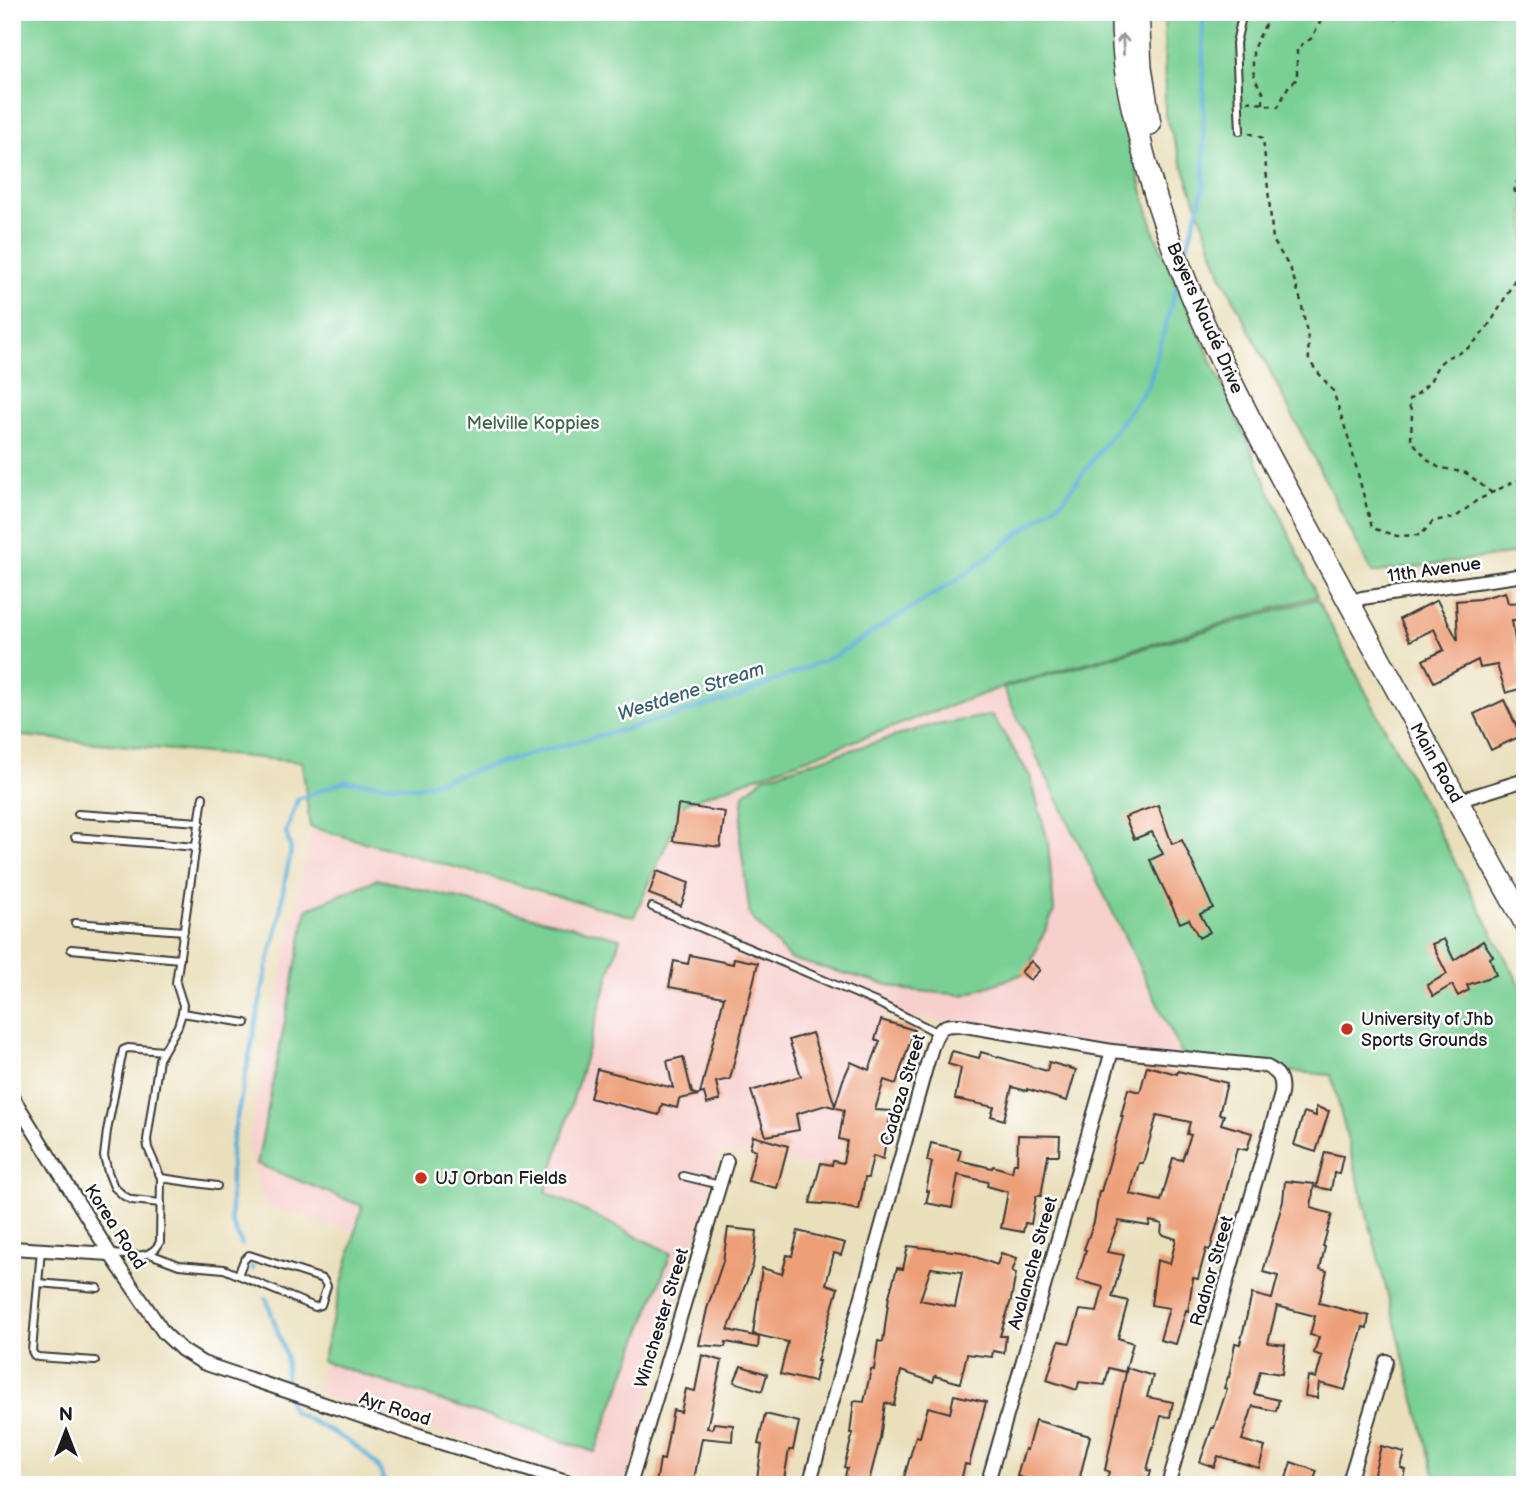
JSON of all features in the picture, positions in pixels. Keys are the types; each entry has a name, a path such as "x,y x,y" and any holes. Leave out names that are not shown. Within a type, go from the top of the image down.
{"main road":[{"name":"Beyers Naudé Drive","path":"1122,12 1126,79 1132,106 1155,197 1187,286 1232,383 1355,601"},
{"name":"Beyers Naudé Drive","path":"1138,12 1146,105 1166,190 1187,256 1230,354 1355,601"},
{"name":"Main Road","path":"1355,601 1525,923"},
{"name":"Main Road","path":"1462,800 1514,875 1525,898"}],"street":[{"name":"11th Avenue","path":"1355,601 1525,575"},
{"path":"1462,800 1525,780"},
{"name":"Cadoza Street","path":"809,1485 927,1064 943,1026 958,1025 1112,1051 1272,1069"},
{"name":"Avalanche Street","path":"987,1485 1112,1051"},
{"name":"Radnor Street","path":"1168,1485 1281,1094 1281,1079 1272,1069"},
{"name":"Korea Road","path":"12,1096 110,1254 164,1333 181,1350 203,1363"},
{"name":"Winchester Street","path":"631,1485 727,1161"},
{"path":"12,1248 110,1254"},
{"path":"1348,1485 1385,1361"},
{"name":"Ayr Road","path":"203,1363 419,1436 576,1485"}],"lane":[{"path":"1240,131 1236,43 1243,12"},
{"path":"110,1254 150,1254 157,1249 160,1242 161,1178 146,1140 159,1059 178,1026 182,1013 183,1005 176,983 203,797"},
{"path":"78,814 200,822"},
{"path":"75,838 196,847"},
{"path":"652,907 863,996 938,1033"},
{"path":"75,923 184,931"},
{"path":"71,949 180,959"},
{"path":"182,1013 246,1023"},
{"path":"161,1203 132,1200 124,1196 114,1187 104,1156 123,1050 128,1048 163,1051"},
{"path":"683,1176 720,1185"},
{"path":"161,1178 217,1186"},
{"path":"41,1250 32,1350 34,1355 95,1362"},
{"path":"150,1254 179,1265 224,1269 238,1275 315,1307 321,1305 327,1286 323,1279 249,1255 238,1275"},
{"path":"38,1283 98,1288"}],"path":[{"path":"1263,104 1263,92 1253,71 1253,49 1269,12"},
{"path":"1239,99 1278,107 1288,87 1297,79 1297,48 1312,38 1325,12"},
{"path":"1384,12 1395,19 1406,12"},
{"path":"1240,131 1264,138 1273,240 1292,270 1301,301 1309,361 1333,391 1350,443 1372,528 1397,536 1421,535 1433,521 1456,517 1476,501 1525,478"},
{"path":"1525,171 1514,185 1518,198 1525,203"},
{"path":"1492,493 1466,473 1438,467 1429,461 1411,440 1412,412 1408,404 1431,379 1435,369 1445,358 1462,353 1490,325 1525,263"}],"shaded area":[{"path":"1002,689 1184,1063 946,1021 885,1016 833,1171 748,1154 720,1152 625,1485 605,1485 314,1392 369,1236 266,1206 247,1148 311,830 635,920 686,806"}],"green space":[{"name":"Melville Koppies","path":"12,12 1114,12 1114,53 1125,128 1155,235 1317,596 1002,687 685,803 634,917 310,827 302,762 12,735"},
{"path":"1164,12 1525,12 1525,552 1372,573 1221,274 1165,115"},
{"name":"University of Jhb Sports Grounds","path":"1317,599 1525,995 1525,1479 1496,1485 1437,1485 1331,1075 1186,1062 1003,688"},
{"path":"992,715 1030,776 1048,842 1054,911 1026,973 964,995 907,990 790,959 750,916 740,839 744,794 764,777 925,727"},
{"name":"UJ Orban Fields","path":"377,879 620,938 546,1192 671,1253 595,1452 322,1361 362,1206 257,1164 307,909"}],"building":[{"path":"1505,592 1508,603 1525,602 1525,620 1512,620 1522,688 1506,693 1497,665 1480,668 1478,660 1434,682 1423,660 1444,650 1434,629 1410,641 1400,619 1437,600 1458,641 1456,601 1479,599"},
{"path":"1504,700 1521,736 1491,750 1474,714"},
{"path":"678,805 725,812 720,847 673,841"},
{"path":"1158,805 1172,844 1182,840 1213,908 1200,914 1210,932 1199,938 1189,919 1180,923 1150,860 1163,854 1152,832 1134,839 1125,817"},
{"path":"657,871 689,883 681,906 649,894"},
{"path":"1444,939 1454,960 1483,941 1493,956 1490,958 1496,975 1467,985 1469,990 1458,996 1452,985 1433,996 1427,985 1447,974 1432,944"},
{"path":"690,955 733,964 734,958 758,963 730,1079 716,1082 720,1100 707,1104 704,1093 700,1094 724,997 669,987 674,961 688,964"},
{"path":"1031,961 1040,970 1030,980 1021,972"},
{"path":"881,1020 914,1030 896,1084 884,1080 875,1110 891,1111 883,1159 873,1156 868,1178 865,1178 859,1210 810,1203 821,1163 843,1163 847,1141 839,1139 844,1110 826,1105 796,1114 799,1130 766,1136 751,1091 801,1076 789,1040 812,1033 835,1106 851,1062 869,1070 880,1041 875,1040"},
{"path":"952,1051 979,1058 981,1052 1047,1071 1049,1062 1076,1070 1067,1101 1012,1087 1004,1120 991,1116 994,1107 955,1099 961,1068 948,1064"},
{"path":"683,1057 692,1093 699,1095 679,1099 677,1108 662,1104 659,1115 590,1098 597,1069 673,1088 667,1061"},
{"path":"1147,1066 1227,1083 1219,1114 1224,1115 1221,1124 1252,1133 1247,1150 1237,1148 1210,1250 1206,1249 1198,1279 1193,1278 1188,1311 1186,1310 1176,1344 1160,1340 1169,1308 1151,1305 1157,1260 1170,1264 1176,1239 1161,1234 1162,1224 1150,1221 1149,1226 1119,1221 1107,1252 1124,1255 1112,1297 1128,1301 1118,1338 1133,1343 1125,1372 1109,1368 1105,1385 1079,1382 1077,1390 1047,1380 1059,1341 1070,1343 1080,1310 1097,1312 1103,1287 1077,1280 1094,1222 1099,1191 1123,1116 1128,1089 1140,1092","holes":["1157,1115 1190,1122 1187,1134 1191,1135 1182,1160 1173,1158 1161,1201 1130,1194 1139,1163 1143,1163"]},
{"path":"1316,1107 1329,1111 1316,1152 1294,1145 1304,1112 1316,1116"},
{"path":"1018,1135 1060,1136 1059,1155 1048,1155 1041,1196 1036,1196 1031,1224 1025,1223 1023,1232 1001,1228 1008,1192 987,1186 988,1182 958,1175 952,1208 926,1203 932,1162 927,1161 931,1143 961,1150 958,1160 1012,1172 1014,1163 1017,1163"},
{"path":"753,1136 788,1146 777,1188 748,1181 756,1150 750,1148"},
{"path":"1325,1152 1343,1156 1339,1174 1334,1173 1331,1190 1316,1187"},
{"path":"1285,1181 1314,1184 1311,1208 1332,1214 1323,1246 1325,1247 1320,1269 1327,1271 1319,1303 1369,1316 1367,1328 1363,1327 1345,1390 1319,1383 1317,1398 1305,1396 1308,1376 1316,1378 1322,1356 1314,1353 1319,1337 1310,1335 1315,1316 1277,1306 1268,1343 1285,1345 1282,1374 1260,1371 1254,1394 1279,1400 1276,1411 1253,1406 1242,1440 1265,1447 1259,1468 1218,1456 1214,1467 1200,1462 1227,1389 1224,1388 1229,1377 1235,1343 1240,1344 1252,1294 1272,1299 1278,1276 1263,1272 1283,1201"},
{"path":"728,1228 757,1231 753,1265 728,1330 759,1337 758,1348 726,1342 725,1347 699,1345 707,1309 723,1261"},
{"path":"798,1231 845,1243 841,1255 834,1253 826,1284 838,1288 817,1361 814,1382 780,1374 788,1342 753,1334 762,1268 782,1274 787,1255 792,1256"},
{"path":"908,1246 962,1252 997,1265 1001,1253 1017,1258 1012,1272 1016,1273 1011,1300 1000,1336 1006,1336 1004,1353 993,1351 992,1357 967,1354 960,1383 935,1376 933,1382 901,1371 894,1405 885,1403 880,1439 868,1485 843,1485 847,1468 844,1467 853,1433 850,1433 854,1401 864,1402 871,1369 874,1370 878,1341 883,1342 889,1296 897,1268 903,1269","holes":["931,1268 962,1272 955,1307 920,1300"]},
{"path":"702,1355 722,1361 707,1428 712,1429 714,1423 733,1425 732,1441 702,1438 693,1485 656,1484 660,1459 664,1460 673,1410 681,1412 686,1389 695,1391"},
{"path":"741,1366 767,1374 762,1391 734,1382"},
{"path":"1127,1368 1153,1376 1147,1397 1173,1402 1170,1417 1161,1416 1147,1470 1151,1471 1147,1485 1105,1485 1109,1472 1105,1470"},
{"path":"954,1395 986,1402 969,1465 965,1464 960,1485 915,1485 903,1481 928,1407 950,1413"},
{"path":"765,1414 799,1422 793,1450 789,1450 783,1485 756,1485 762,1445 758,1444"},
{"path":"1035,1420 1090,1436 1078,1485 1057,1481 1056,1485 1046,1485 1017,1476"},
{"path":"1381,1446 1404,1452 1400,1467 1405,1469 1401,1485 1371,1485"},
{"path":"1291,1462 1317,1471 1312,1485 1284,1485"}],"waterway":[{"name":"Westdene Stream","path":"1186,251 1204,187 1203,12"},
{"name":"Westdene Stream","path":"242,1245 231,1221 231,1147 267,967 279,921 291,850 286,832 298,799 345,781 417,787 739,696 836,655 963,576 1063,500 1149,384 1176,288"},
{"path":"266,1298 286,1356 286,1391 292,1411 362,1451 379,1469 385,1485"}],"place":[{"name":"University of Jhb Sports Grounds","path":"1347,1029"},
{"name":"UJ Orban Fields","path":"421,1178"}]}
